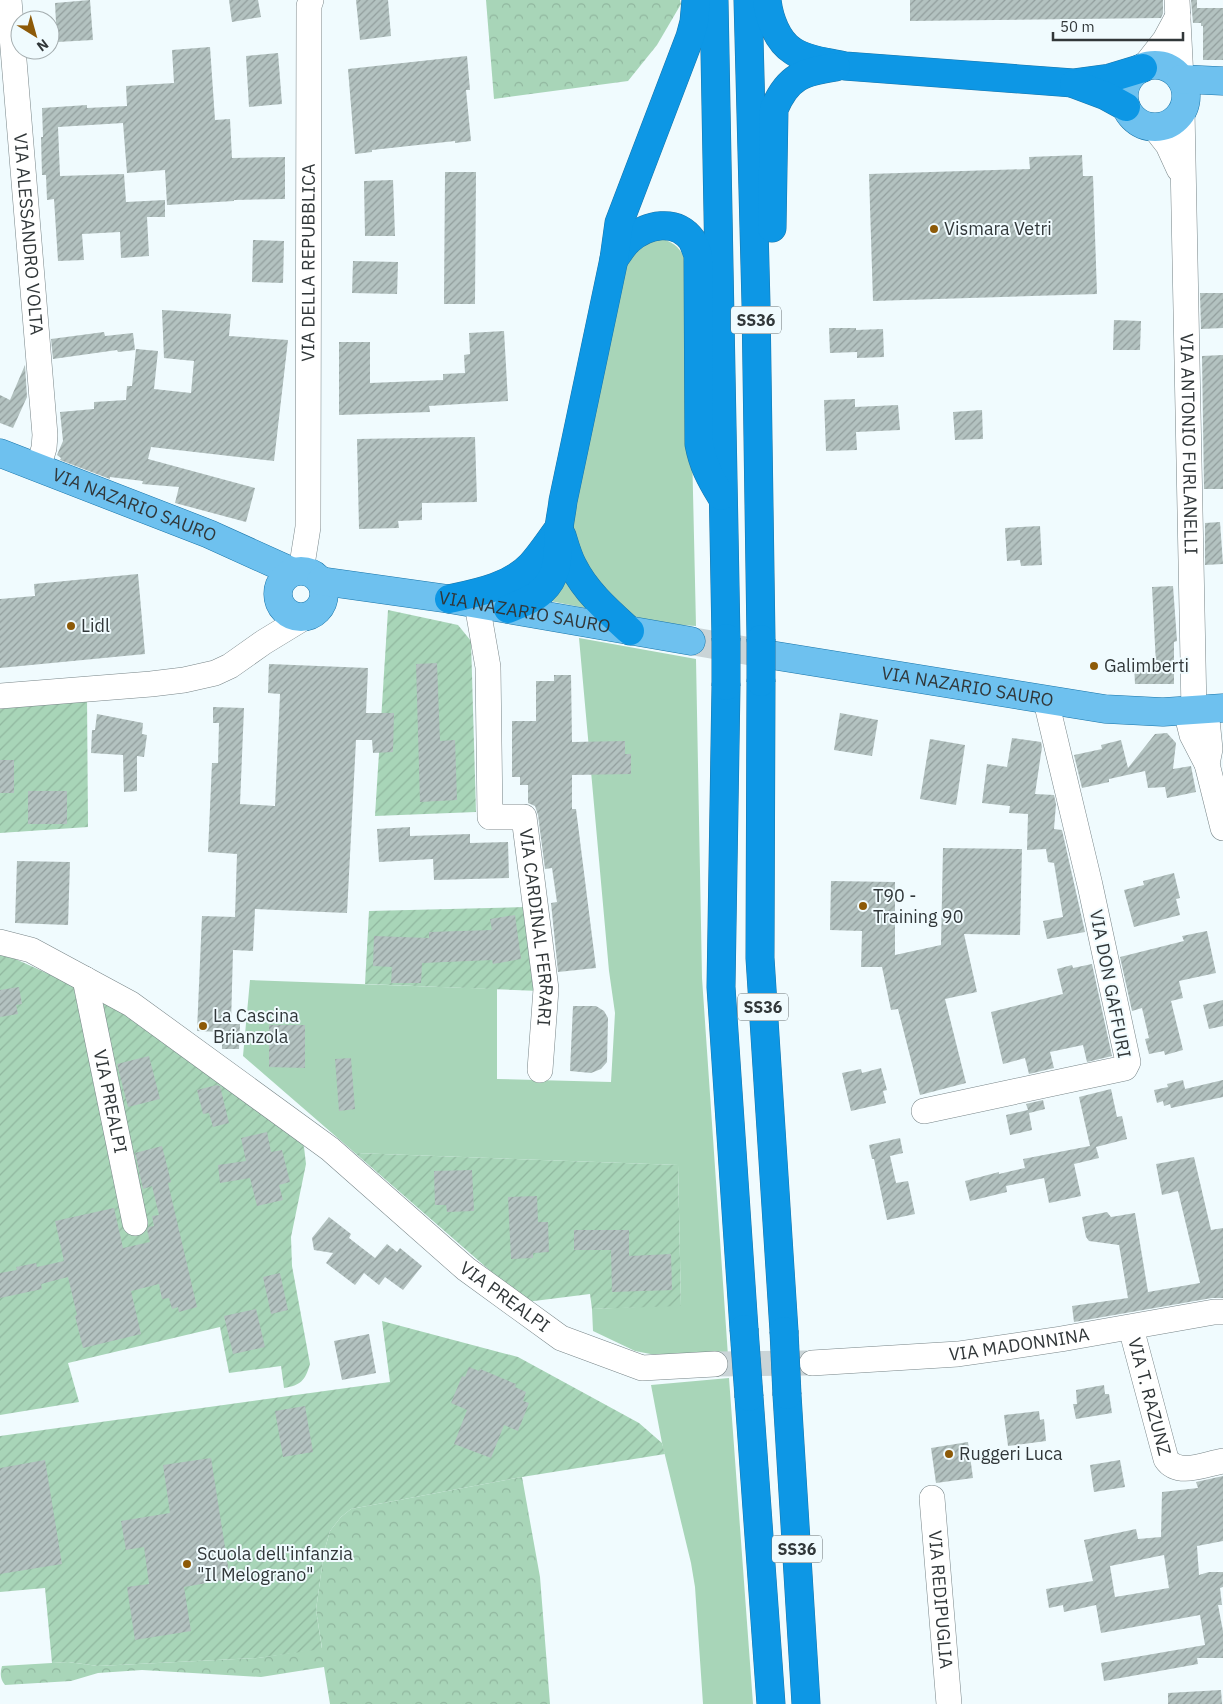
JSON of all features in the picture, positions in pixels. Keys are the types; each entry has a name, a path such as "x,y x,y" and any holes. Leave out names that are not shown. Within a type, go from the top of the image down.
{"highway":[{"path":"511,607 542,592 553,576 558,561 559,528 614,259 619,224 690,37 694,22 696,0"},
{"name":"SS36","path":"714,0 726,638 721,987 771,1704"},
{"name":"SS36","path":"748,0 766,647 761,682 760,958 806,1704"},
{"path":"767,0 772,22 782,40 793,51 809,58 845,66 1073,84 1110,78 1143,68"},
{"path":"756,304 771,259 774,109 780,94 798,77 812,70 845,66"},
{"path":"1073,84 1106,96 1126,108"},
{"path":"614,259 636,234 646,228 659,224 682,230 692,241 698,255 699,444 707,474 723,500"},
{"path":"449,599 493,588 509,581 530,565 559,528"},
{"path":"559,528 572,565 582,581 600,603 630,631"},
{"path":"511,607 528,578 530,565"}],"main road":[{"path":"1183,96 1175,72 1168,68 1151,65 1136,72 1126,84 1124,92 1126,108 1131,115 1137,121 1154,127 1170,122 1183,96 1223,81"},
{"name":"VIA NAZARIO SAURO","path":"0,452 209,534 252,555 303,590 359,587 511,607 691,642"},
{"name":"VIA NAZARIO SAURO","path":"766,647 1046,701 1105,709 1194,710"}],"street":[{"name":"VIA ALESSANDRO VOLTA","path":"9,0 45,435 44,448 38,468"},
{"name":"VIA DELLA REPUBBLICA","path":"303,590 308,527 309,6 311,0"},
{"name":"VIA ANTONIO FURLANELLI","path":"1143,68 1165,40 1178,8"},
{"name":"VIA ANTONIO FURLANELLI","path":"1178,8 1183,96 1182,176 1194,710 1210,748 1207,764 1223,828"},
{"name":"VIA ANTONIO FURLANELLI","path":"1154,127 1168,144 1182,176"},
{"path":"0,696 184,680 215,673 230,666 264,642 303,590"},
{"name":"VIA CARDINAL FERRARI","path":"511,607 488,667 490,817 524,817 546,989 540,1070"},
{"name":"VIA DON GAFFURI","path":"924,1111 1125,1068 1128,1062 1090,884 1046,701"},
{"name":"VIA PREALPI","path":"0,942 31,950 131,1004 330,1149 466,1269 561,1338 642,1368 716,1364"},
{"name":"VIA PREALPI","path":"85,979 135,1223"},
{"name":"VIA MADONNINA","path":"812,1363 958,1354 1223,1312"},
{"name":"VIA T. RAZUNZ","path":"1131,1328 1166,1459 1170,1464 1183,1469 1223,1461"},
{"name":"VIA REDIPUGLIA","path":"932,1498 949,1704"}],"green space":[{"path":"486,0 680,0 681,4 657,45 628,81 494,99"},
{"path":"658,237 678,248 684,257 688,269 696,626 648,621 619,608 607,598 588,573 580,558 573,532 572,516 629,256 644,242"},
{"path":"570,574 595,610 550,601 561,590"},
{"path":"388,610 458,625 471,641 476,812 375,816"},
{"path":"579,638 696,659 702,978 728,1356 671,1358 635,1351 593,1331 592,1309 681,1305 678,1165 355,1153 243,1056 250,980 497,989 497,1079 611,1082 615,1013 609,971"},
{"path":"87,695 88,827 0,833 0,708 9,708 16,698"},
{"path":"526,907 539,991 365,984 369,911"},
{"path":"0,954 11,957 104,999 296,1133 304,1147 306,1164 291,1237 292,1266 310,1364 304,1378 298,1384 284,1388 281,1366 229,1373 220,1327 68,1363 79,1402 0,1415"},
{"path":"355,1153 678,1165 681,1306 592,1309 590,1294 526,1302"},
{"path":"382,1321 518,1357 639,1423 662,1443 665,1454 522,1477 351,1509 341,1517 330,1531 324,1552 316,1610 322,1649 258,1658 98,1666 68,1662 52,1663 45,1588 0,1592 0,1436 390,1382"},
{"path":"729,1378 753,1704 703,1704 695,1587 662,1443 651,1385"},
{"path":"522,1477 540,1577 550,1704 330,1704 324,1667 261,1677 142,1670 98,1673 71,1681 5,1685 2,1680 2,1666 68,1662 98,1666 258,1658 322,1648 316,1610 324,1552 330,1531 341,1517 351,1509"}],"building":[{"path":"90,0 93,40 60,42 60,10 55,10 55,3"},
{"path":"229,0 258,0 261,17 232,22"},
{"path":"356,0 388,0 391,36 360,40"},
{"path":"910,0 1163,0 1163,13 1161,18 910,21"},
{"path":"1191,0 1197,0 1197,8 1223,8 1223,60 1203,60 1203,26 1201,26 1201,23 1193,23"},
{"path":"210,47 215,120 230,119 232,158 285,157 285,199 234,200 167,205 165,170 127,173 123,123 58,127 60,176 124,174 126,202 165,200 165,217 147,217 149,256 121,258 120,232 82,234 84,260 58,261 54,199 47,200 46,175 42,175 42,108 87,105 87,108 127,106 126,86 174,83 172,50"},
{"path":"278,53 282,104 249,107 246,56"},
{"path":"467,56 470,90 466,90 471,141 372,150 372,152 355,154 348,69"},
{"path":"1082,155 1083,176 1093,176 1097,294 873,301 869,174 1030,169 1029,157"},
{"path":"445,172 476,172 475,304 444,304"},
{"path":"393,180 395,236 365,236 364,181"},
{"path":"253,240 284,241 283,283 252,282"},
{"path":"353,261 398,262 397,294 352,293"},
{"path":"1200,293 1223,293 1223,328 1201,329"},
{"path":"162,310 231,314 229,336 288,340 274,461 151,447 148,459 255,488 246,522 175,503 179,487 142,484 143,481 110,477 110,479 60,460 61,458 57,455 63,441 60,412 94,409 94,402 126,400 127,386 132,386 136,349 158,351 154,389 191,393 194,361 164,358"},
{"path":"1114,320 1141,321 1140,350 1113,350"},
{"path":"829,328 883,329 884,357 857,358 857,352 830,353"},
{"path":"504,331 508,401 429,406 430,412 339,415 339,342 370,342 370,383 443,380 443,374 465,373 464,355 470,354 469,333"},
{"path":"104,332 105,336 133,333 135,350 118,352 117,350 53,359 51,339"},
{"path":"1223,355 1223,489 1204,489 1202,356"},
{"path":"25,365 27,397 13,428 0,423 0,395 10,400"},
{"path":"855,399 855,407 898,405 900,430 856,432 857,450 826,451 824,400"},
{"path":"982,410 983,439 955,440 953,412"},
{"path":"475,437 477,502 422,503 422,520 398,521 399,528 359,529 357,439"},
{"path":"1220,522 1223,564 1205,565 1205,523"},
{"path":"1040,526 1042,565 1021,566 1020,560 1007,561 1005,528"},
{"name":"Lidl","path":"138,574 145,654 0,668 0,599 35,596 34,584"},
{"path":"1173,586 1177,641 1174,642 1174,684 1135,684 1134,664 1156,664 1152,587"},
{"path":"437,663 440,741 455,740 457,800 420,802 416,664"},
{"path":"269,664 368,668 366,713 394,713 393,752 373,753 372,740 356,740 347,913 255,909 253,951 233,950 231,1024 240,1024 239,1049 222,1049 222,1032 197,1031 202,916 235,917 237,854 208,852 212,763 218,763 219,723 213,723 213,707 244,708 240,804 275,806 280,694 268,693"},
{"path":"554,675 571,675 572,742 625,741 625,754 631,754 631,774 572,775 572,809 576,809 596,968 558,972 551,903 557,902 552,868 545,869 538,815 535,806 528,803 528,785 520,785 520,777 512,777 512,721 536,721 536,681 554,681"},
{"path":"840,713 878,720 872,756 834,750"},
{"path":"97,714 143,723 142,734 147,735 144,757 137,756 137,791 124,792 123,755 91,753 92,730 95,730"},
{"path":"1167,733 1176,743 1173,769 1191,766 1196,792 1167,798 1165,787 1148,788 1145,771 1109,779 1109,782 1082,788 1074,755 1102,749 1101,745 1121,740 1128,768 1155,734"},
{"path":"1012,738 1041,742 1042,747 1035,794 1054,795 1056,804 1054,829 1062,830 1085,932 1047,939 1043,921 1063,917 1054,863 1048,862 1046,849 1027,850 1028,814 1009,813 1010,806 982,803 987,764 1007,767"},
{"path":"930,739 965,745 956,805 920,799"},
{"path":"0,760 14,760 14,793 0,793"},
{"path":"28,791 67,791 67,824 28,824"},
{"path":"410,827 410,836 470,834 470,843 508,842 509,878 434,880 433,859 379,862 377,829"},
{"path":"943,848 1022,849 1020,935 964,934 977,992 945,999 966,1083 920,1095 898,1009 891,1010 882,967 861,967 862,931 830,930 831,881 895,882 895,955 941,945"},
{"path":"17,861 70,862 68,925 15,923"},
{"path":"1174,873 1180,898 1176,899 1180,915 1134,927 1124,890 1144,885 1143,881"},
{"path":"515,915 521,959 493,964 492,960 422,963 421,983 391,983 392,967 373,966 374,936 429,938 429,932 492,930 490,919"},
{"path":"1207,931 1216,973 1179,981 1183,998 1171,1001 1183,1050 1165,1055 1164,1051 1149,1054 1145,1039 1149,1038 1142,1008 1132,1011 1120,957 1184,941 1182,936"},
{"path":"1092,964 1112,1056 1087,1062 1083,1045 1050,1052 1054,1068 1029,1074 1025,1058 1003,1064 991,1012 1063,994 1057,969 1072,965 1073,968"},
{"path":"19,987 22,1004 16,1005 18,1014 0,1017 0,990"},
{"path":"1223,1000 1223,1026 1209,1029 1203,1005"},
{"path":"573,1006 596,1006 604,1011 608,1018 607,1062 601,1069 591,1073 570,1071"},
{"path":"269,1025 305,1025 305,1068 269,1067"},
{"path":"149,1056 160,1099 128,1107 117,1064"},
{"path":"351,1058 355,1109 339,1111 335,1059"},
{"path":"881,1068 887,1090 883,1091 886,1103 851,1111 842,1073 861,1069 862,1073"},
{"path":"1183,1080 1185,1089 1223,1080 1223,1097 1171,1108 1170,1104 1164,1106 1163,1101 1157,1103 1154,1090 1168,1087 1167,1084"},
{"path":"220,1086 229,1123 213,1127 209,1113 203,1114 197,1090"},
{"path":"1111,1089 1117,1117 1122,1116 1127,1139 1096,1147 1099,1158 1074,1164 1081,1196 1049,1203 1044,1178 1006,1186 1007,1192 970,1201 965,1181 999,1172 999,1174 1025,1168 1023,1159 1090,1146 1079,1097"},
{"path":"1043,1100 1045,1109 1029,1113 1032,1130 1010,1135 1006,1115 1028,1110 1026,1104"},
{"path":"267,1132 271,1152 282,1150 290,1182 279,1185 283,1200 257,1206 250,1178 220,1183 218,1165 246,1161 241,1138"},
{"path":"900,1138 903,1153 890,1156 896,1183 908,1181 915,1214 887,1220 874,1159 872,1159 869,1145"},
{"path":"162,1146 171,1182 168,1183 197,1307 179,1312 178,1307 172,1309 169,1298 162,1299 159,1284 131,1291 141,1334 83,1348 68,1277 41,1284 42,1289 0,1298 0,1273 17,1270 16,1267 36,1263 37,1267 64,1261 55,1221 114,1208 123,1248 150,1242 147,1230 149,1227 154,1226 152,1216 159,1215 152,1186 143,1189 135,1153"},
{"path":"1194,1157 1211,1230 1223,1228 1223,1298 1212,1298 1074,1322 1072,1306 1128,1298 1119,1245 1089,1241 1086,1237 1082,1217 1107,1212 1111,1217 1135,1213 1148,1292 1200,1283 1178,1191 1162,1195 1156,1164"},
{"path":"472,1170 474,1211 447,1212 446,1205 435,1205 434,1171"},
{"path":"537,1196 538,1222 548,1222 549,1252 533,1253 533,1258 511,1259 508,1197"},
{"path":"329,1217 351,1234 349,1238 375,1258 387,1244 397,1252 400,1248 422,1266 403,1290 385,1277 379,1285 364,1273 355,1285 326,1263 333,1253 314,1250 312,1238"},
{"path":"574,1230 629,1230 629,1256 671,1254 672,1290 612,1292 611,1250 574,1250"},
{"path":"280,1273 288,1310 271,1314 263,1277"},
{"path":"256,1309 265,1347 233,1354 224,1316"},
{"path":"369,1334 376,1373 342,1380 334,1341"},
{"path":"469,1367 479,1371 480,1369 516,1384 515,1387 526,1392 523,1401 529,1403 518,1431 504,1425 491,1458 454,1444 467,1410 451,1403 462,1376 465,1377"},
{"path":"1104,1385 1105,1394 1109,1394 1112,1413 1076,1419 1073,1404 1077,1404 1076,1390"},
{"path":"305,1406 313,1452 283,1457 275,1411"},
{"path":"1039,1411 1040,1420 1044,1419 1046,1441 1008,1446 1004,1415"},
{"path":"968,1442 973,1478 936,1483 931,1448"},
{"name":"Scuola dell'infanzia \"Il Melograno\"","path":"211,1458 230,1579 184,1587 191,1631 135,1640 127,1587 149,1584 144,1547 126,1550 121,1521 170,1513 163,1465"},
{"path":"45,1460 62,1564 0,1574 0,1468"},
{"path":"1120,1460 1125,1487 1094,1492 1090,1465"},
{"path":"1223,1476 1223,1541 1197,1546 1199,1575 1209,1572 1223,1572 1223,1587 1220,1588 1222,1605 1218,1605 1223,1631 1223,1658 1197,1658 1198,1664 1104,1681 1101,1663 1205,1645 1200,1615 1101,1633 1096,1605 1064,1612 1063,1605 1049,1608 1046,1589 1093,1581 1084,1540 1136,1529 1138,1539 1161,1537 1162,1492 1198,1488 1196,1482","holes":["1164,1555 1169,1588 1115,1597 1110,1566"]},
{"path":"1221,1690 1222,1704 1168,1704 1168,1693"}],"tunnel":[{"path":"691,641 771,655"},
{"path":"715,1364 807,1363"}],"place":[{"name":"Vismara Vetri","path":"934,229"},
{"name":"Lidl","path":"71,626"},
{"name":"Galimberti","path":"1094,666"},
{"name":"T90 - Training 90","path":"863,906"},
{"name":"La Cascina Brianzola","path":"203,1026"},
{"name":"Ruggeri Luca","path":"949,1454"},
{"name":"Scuola dell'infanzia \"Il Melograno\"","path":"187,1564"}]}
